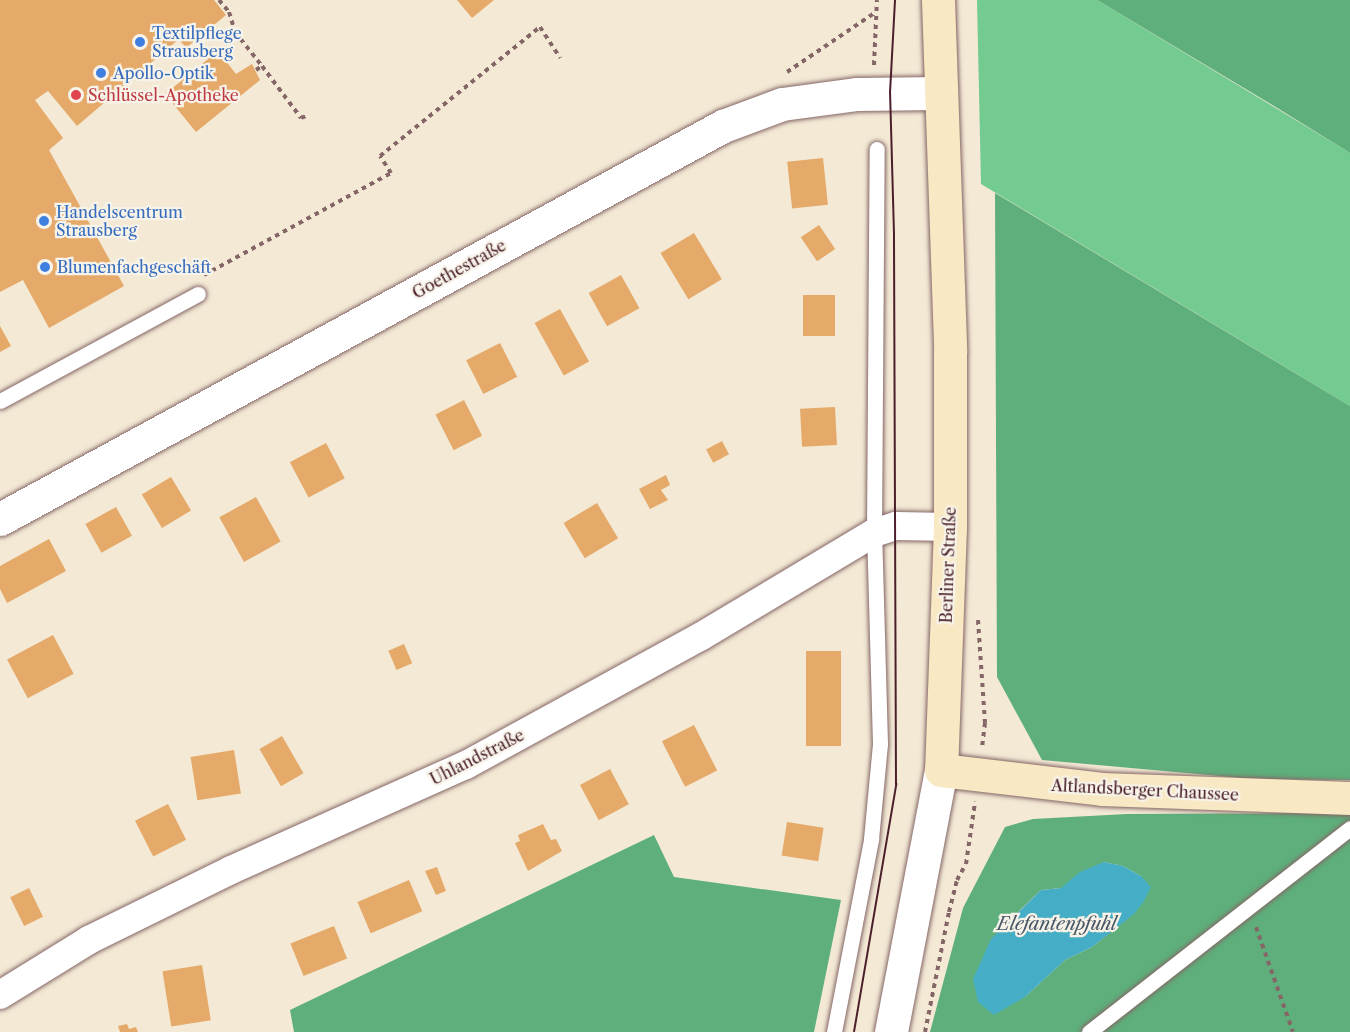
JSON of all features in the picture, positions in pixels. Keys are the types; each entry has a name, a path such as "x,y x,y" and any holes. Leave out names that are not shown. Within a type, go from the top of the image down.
{"main road":[{"name":"Berliner Straße","path":"938,0 950,352 950,527 941,770"},
{"name":"Altlandsberger Chaussee","path":"941,770 1102,789 1350,798"}],"street":[{"name":"Goethestraße","path":"1,518 688,143 782,104 874,93 940,93"},
{"name":"Uhlandstraße","path":"0,995 89,940 466,765 700,637 874,533 896,526 950,527"},
{"name":"Berliner Straße","path":"891,1032 941,770"}],"lane":[{"path":"834,1032 871,839 880,744 874,533 877,149"},
{"path":"0,401 198,294"},
{"path":"1089,1032 1350,828"}],"path":[{"path":"219,0 229,12 234,32 302,118 306,116"},
{"path":"874,93 877,0"},
{"path":"780,77 876,12"},
{"path":"201,277 391,173 380,156 540,27 560,58"},
{"path":"256,70 262,66"},
{"path":"925,1032 949,912 957,880 966,864 979,776"},
{"path":"1249,906 1293,1032"}],"green space":[{"path":"977,0 1097,0 1350,153 1350,406 981,184"},
{"path":"1097,0 1350,0 1350,153 1269,103"},
{"path":"995,193 1350,406 1350,780 1253,779 1042,760 997,677"},
{"path":"1350,813 1350,1032 930,1032 963,908 1005,827 1033,819 1127,814","holes":["1104,862 1123,866 1141,876 1133,914 1092,947 1065,960 1025,997 1019,911 1041,890 1061,888"]},
{"path":"654,835 674,877 841,900 814,1032 294,1032 290,1010"}],"water":[{"name":"Elefantenpfuhl","path":"1104,862 1123,866 1141,876 1151,887 1144,901 1134,914 1092,947 1065,960 1025,997 994,1015 978,1002 973,979 991,939 1041,890 1061,888 1080,872"}],"building":[{"name":"Handelscentrum Strausberg","path":"0,0 214,0 226,15 186,48 179,39 77,126 48,91 35,100 63,138 49,150 124,286 49,328 23,280 0,292"},
{"path":"457,0 494,0 472,18"},
{"path":"218,51 236,74 252,64 260,80 196,132 165,94"},
{"path":"823,158 828,205 792,209 787,162"},
{"path":"819,225 835,249 817,261 801,237"},
{"path":"694,233 722,279 688,299 661,253"},
{"path":"621,275 639,308 607,326 589,293"},
{"path":"803,295 835,295 835,336 803,336"},
{"path":"560,309 589,361 564,376 535,323"},
{"path":"0,326 11,346 0,352"},
{"path":"500,343 517,377 483,394 466,360"},
{"path":"464,400 482,436 454,450 435,415"},
{"path":"835,407 837,445 802,447 800,409"},
{"path":"722,441 729,454 713,463 706,449"},
{"path":"326,443 345,478 309,498 290,462"},
{"path":"666,475 670,485 661,490 668,500 650,509 639,489"},
{"path":"171,477 191,510 162,528 142,495"},
{"path":"256,497 281,542 244,562 219,517"},
{"path":"597,503 618,538 585,558 564,523"},
{"path":"116,507 132,536 101,553 85,524"},
{"path":"49,539 66,571 7,603 0,589 0,566"},
{"path":"53,635 74,674 28,698 7,659"},
{"path":"404,644 412,663 397,670 388,651"},
{"path":"806,651 841,651 841,746 806,746"},
{"path":"694,725 717,770 685,787 662,741"},
{"path":"282,736 304,773 281,786 259,749"},
{"path":"234,750 241,793 197,800 191,757"},
{"path":"610,769 629,804 599,820 580,785"},
{"path":"168,804 186,840 153,856 135,821"},
{"path":"787,822 824,828 818,861 782,856"},
{"path":"543,824 551,840 556,839 562,851 528,871 515,843 520,841 518,835"},
{"path":"437,867 446,891 436,895 425,871"},
{"path":"409,880 422,911 371,933 357,902"},
{"path":"29,888 43,917 24,926 10,897"},
{"path":"334,926 347,958 304,976 290,944"},
{"path":"202,965 211,1020 171,1027 162,971"},
{"path":"127,1024 129,1029 136,1027 138,1032 120,1032 118,1026"}],"tram line":[{"path":"854,1032 896,785 894,234 890,93 895,0"}],"place":[{"name":"Textilpflege Strausberg","path":"140,42"},
{"name":"Apollo-Optik","path":"101,73"},
{"name":"Schlüssel-Apotheke","path":"76,95"},
{"name":"Handelscentrum Strausberg","path":"44,221"},
{"name":"Blumenfachgeschäft","path":"45,267"}]}
